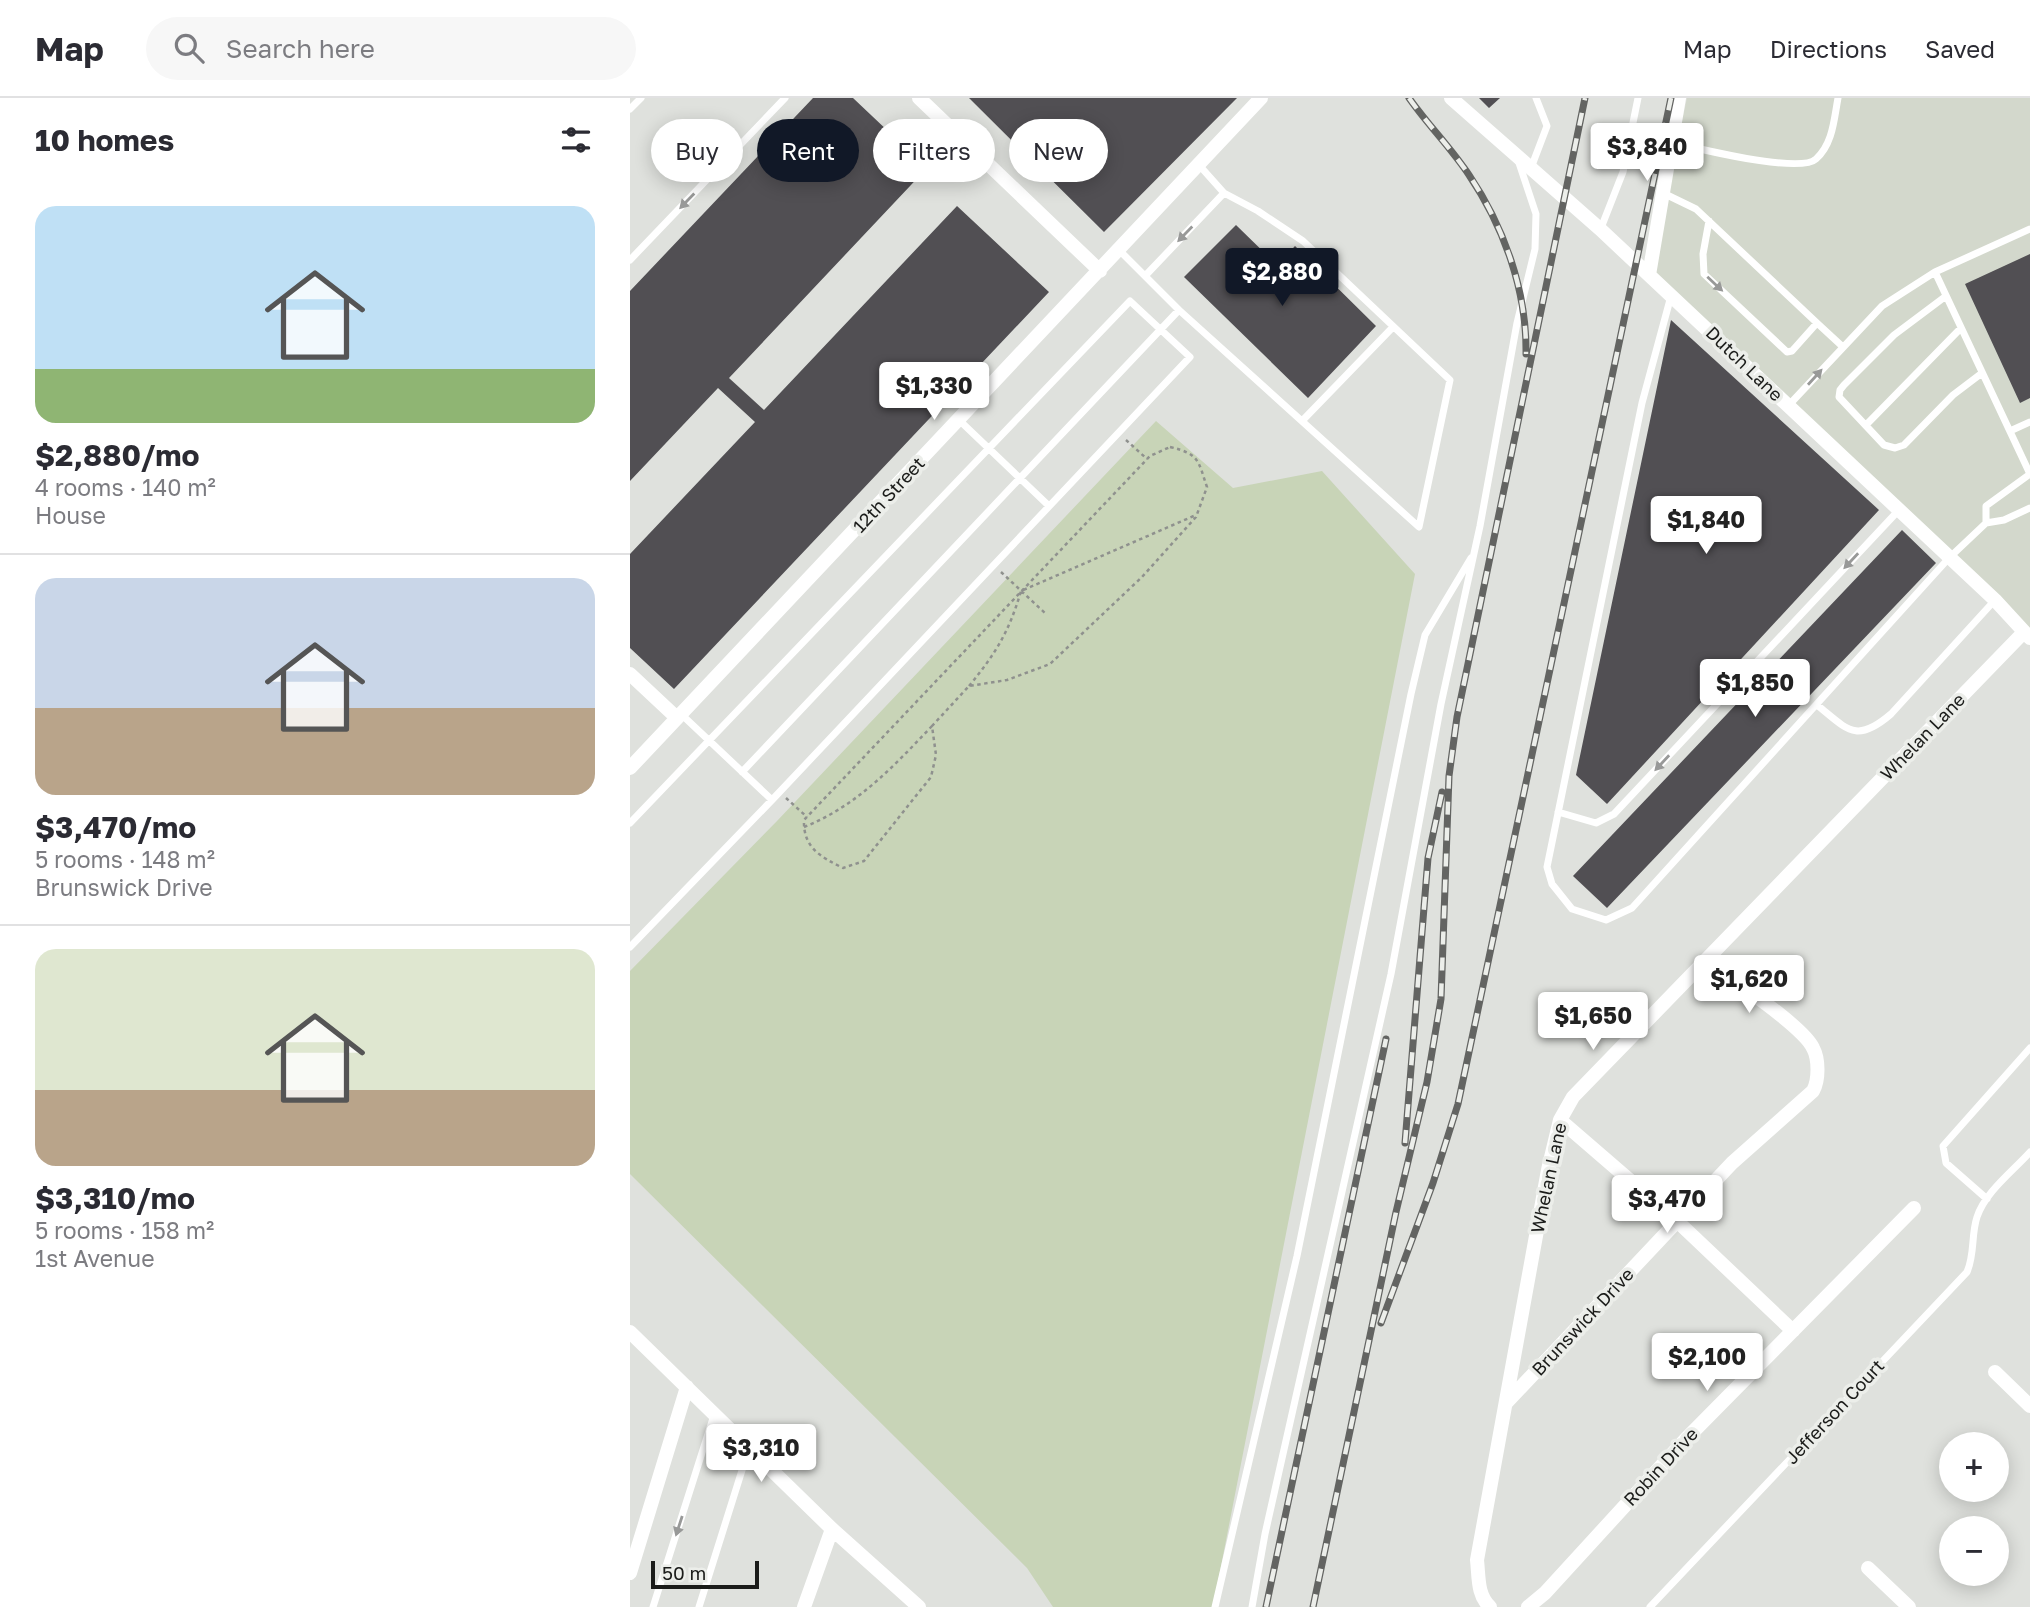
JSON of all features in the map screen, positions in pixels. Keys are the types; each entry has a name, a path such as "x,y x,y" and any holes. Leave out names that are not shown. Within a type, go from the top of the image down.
{"street":[{"path":"919,98 1100,271"},
{"name":"12th Street","path":"630,768 1261,98"},
{"name":"Dutch Lane","path":"1451,98 1600,229 2028,631"},
{"path":"1649,275 1679,98"},
{"name":"Whelan Lane","path":"1490,1607 1483,1601 1480,1592 1477,1560 1548,1170 1560,1120 1573,1097 2028,631"},
{"path":"630,674 679,716"},
{"name":"Brunswick Drive","path":"1507,1403 1732,1163 1813,1091 1818,1076 1814,1048 1800,1031 1706,960"},
{"path":"1560,1120 1678,1221 1793,1331"},
{"name":"Robin Drive","path":"1528,1607 1545,1593 1685,1440 1914,1208"},
{"path":"630,1332 832,1529 919,1607"},
{"path":"1995,1372 2030,1406"},
{"path":"630,1573 687,1387"},
{"path":"804,1607 832,1529"},
{"path":"1868,1568 1909,1607"}],"lane":[{"path":"630,109 641,98"},
{"path":"630,260 785,98"},
{"path":"1531,168 1547,126 1536,98"},
{"path":"1600,229 1623,172 1638,98"},
{"path":"1671,142 1779,163 1802,164 1815,161 1829,142 1838,98"},
{"path":"1252,1607 1265,1534 1391,974 1441,704 1474,551 1517,323 1535,249 1536,214 1516,155"},
{"path":"1119,250 1179,310 1419,527 1450,380 1303,242 1258,211 1224,193 1198,164"},
{"path":"1145,276 1224,193"},
{"path":"1663,193 1696,209 1843,347"},
{"path":"1709,221 1703,254 1704,274 1787,352 1792,351 1817,323"},
{"path":"1788,406 1882,306 1935,272 2030,229"},
{"path":"1935,272 2030,474 1986,506 1986,523"},
{"path":"1671,295 1642,403 1547,867 1552,884 1572,909 1606,920 1632,908 1949,558 1986,523 2004,520 2030,508"},
{"path":"1946,296 1894,335 1840,390 1839,397 1884,445 1895,448 1904,445 1953,395 1982,373"},
{"path":"630,823 1130,300 1190,357 630,947"},
{"path":"742,772 1179,310"},
{"path":"1302,421 1393,327"},
{"path":"1866,425 1961,328"},
{"path":"959,420 1049,506"},
{"path":"2010,432 2030,422"},
{"path":"1558,812 1596,823 1614,814 1898,511"},
{"path":"1215,1607 1297,1256 1425,635 1474,551"},
{"path":"1816,705 1846,729 1859,732 1874,729 1891,714 1995,600"},
{"path":"679,716 710,741 772,800"},
{"path":"1987,1199 1946,1163 1943,1146 2030,1048"},
{"name":"Jefferson Court","path":"1650,1607 1967,1272 1973,1259 1977,1217 1987,1199 2030,1152"},
{"path":"653,1607 715,1414"},
{"path":"699,1607 749,1448"}],"path":[{"path":"1118,433 1147,459"},
{"path":"932,726 936,755 931,777 864,861 843,868 819,856 804,835 804,820 1021,591 1147,459 1171,447 1185,451 1197,459 1208,487 1196,515 1142,577 1050,664 1007,680 969,686"},
{"path":"1021,591 1196,515"},
{"path":"994,565 1046,614"},
{"path":"804,827 850,802 880,780 969,686 995,654 1013,619 1021,591"},
{"path":"780,792 807,817"}],"shaded area":[{"path":"1687,98 2030,98 2030,634 1649,275"}],"green space":[{"path":"1156,421 1233,488 1322,471 1415,574 1213,1607 1053,1607 1027,1568 630,1174 630,971 777,821"}],"building":[{"path":"813,98 853,98 875,119 873,119 873,182 914,182 729,378 764,410 957,206 1049,292 674,689 630,648 630,554 755,422 718,388 630,481 630,291 733,182 743,182 743,172 757,157 757,182 859,182 859,119 793,119"},
{"path":"969,98 1237,98 1104,232 1054,182 1108,182 1108,119 1009,119 1009,138 995,124 995,119 990,119"},
{"path":"1479,98 1500,98 1489,108"},
{"path":"1236,225 1277,265 1295,246 1376,326 1308,398 1184,277"},
{"path":"2030,254 2030,398 2020,403 1965,284"},
{"path":"1671,320 1879,510 1607,804 1576,775"},
{"path":"1902,530 1936,563 1607,908 1573,876"}],"railway":[{"path":"1409,98 1462,165 1493,216 1518,283 1526,354"},
{"path":"1313,1607 1396,1212 1427,1082 1441,999 1449,776 1457,717 1585,98"},
{"path":"1381,1323 1433,1183 1458,1104 1671,98"},
{"path":"1405,1143 1428,858 1442,792"},
{"path":"1266,1607 1386,1039"}]}
